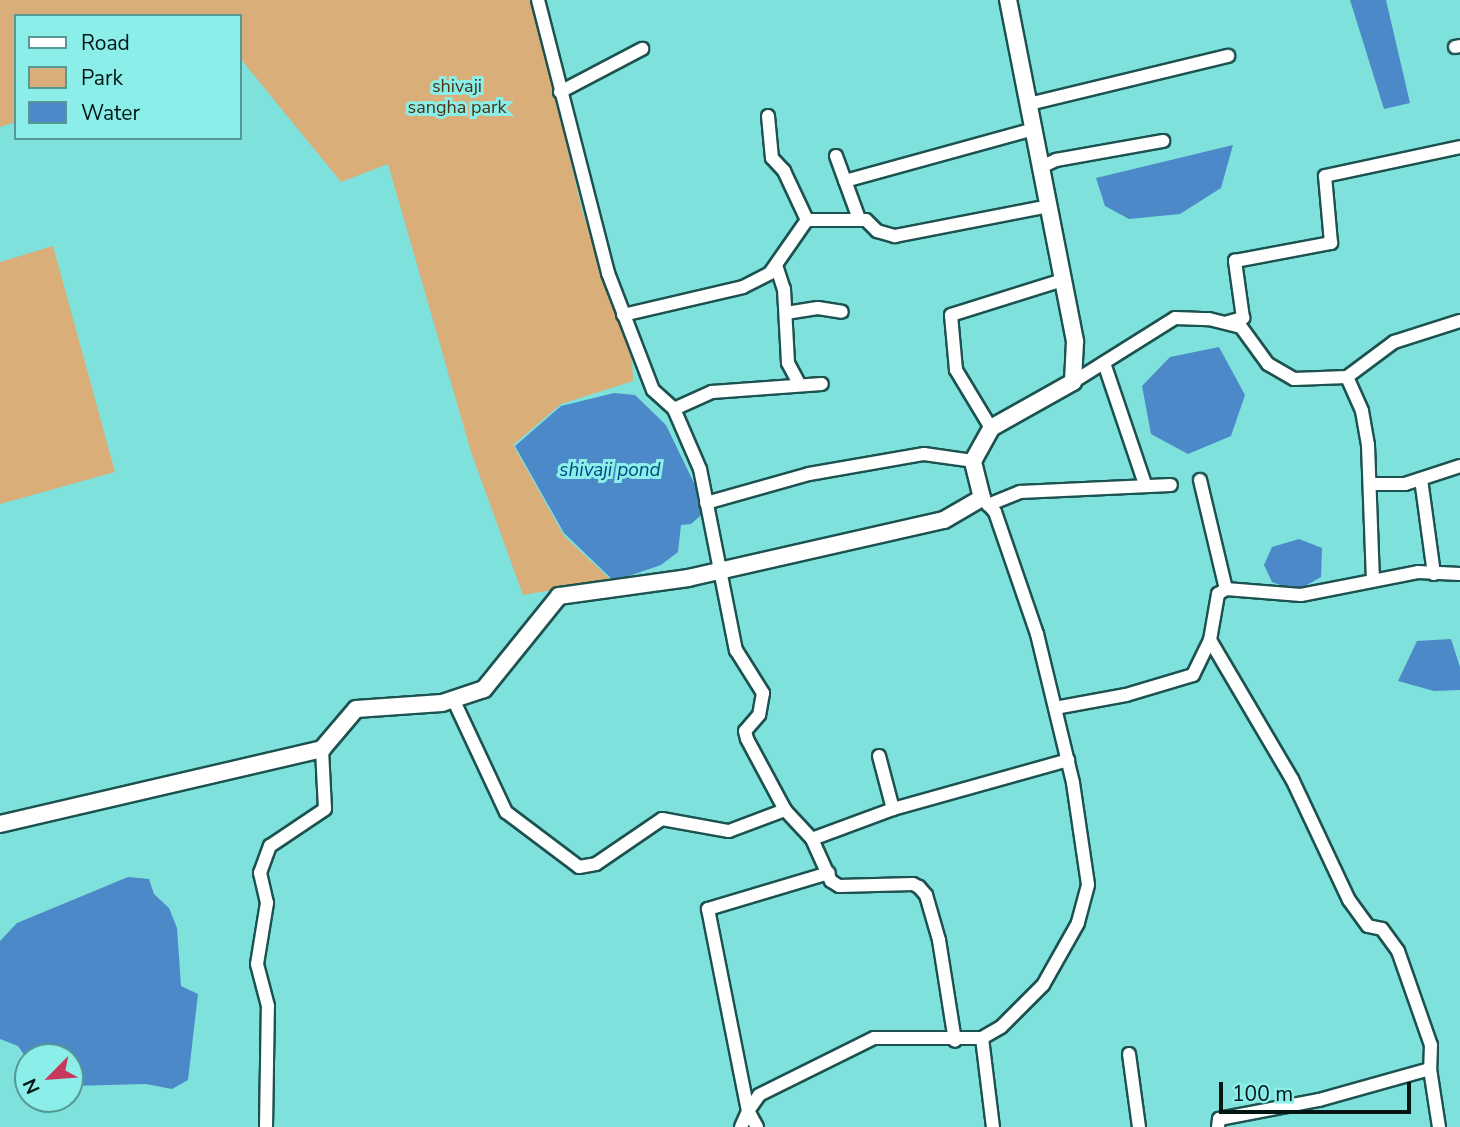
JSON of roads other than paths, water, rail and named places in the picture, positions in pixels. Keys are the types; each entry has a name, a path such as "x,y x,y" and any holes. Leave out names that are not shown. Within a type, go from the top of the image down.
{"street":[{"path":"538,0 560,92 623,315 653,390 674,409 700,469 736,650 763,693 760,715 745,731 747,739 785,810 812,839 831,880 845,889 913,884 926,895 939,940 955,1041"},
{"path":"1008,0 1076,341 1073,382"},
{"path":"560,92 642,49"},
{"path":"1029,104 1228,55"},
{"path":"768,116 772,158 784,171 807,220"},
{"path":"845,181 1034,129"},
{"path":"1041,167 1056,160 1163,141"},
{"path":"1227,322 1243,317 1235,261 1331,243 1325,176 1460,147 1460,153"},
{"path":"836,156 859,219"},
{"path":"807,220 859,219 895,236 1049,206"},
{"path":"623,315 743,288 770,274 807,220"},
{"path":"776,265 785,289 788,363 799,384"},
{"path":"991,428 956,370 951,315 1063,280"},
{"path":"786,313 818,308 842,312"},
{"path":"741,1127 759,1095 874,1038 955,1041 982,1038 1001,1027 1043,985 1077,923 1088,885 1086,848 1068,760 1023,589 985,502 973,461 991,428 1104,363 1147,331 1175,318 1227,322 1241,327 1268,364 1294,379 1347,377 1394,342 1460,321"},
{"path":"1104,363 1145,484"},
{"path":"1347,377 1362,411 1370,484 1373,579"},
{"path":"674,409 712,392 822,384"},
{"path":"706,503 809,474 923,454 973,461"},
{"path":"1370,484 1421,479 1460,466"},
{"path":"1421,479 1434,574"},
{"path":"1200,480 1226,589"},
{"path":"0,824 321,749 356,709 453,699 484,689 559,596 720,569 944,520 985,502 1020,492 1145,484 1171,485"},
{"path":"1055,708 1126,695 1193,675 1210,640 1218,594 1226,589 1301,595 1418,572 1460,574"},
{"path":"1210,640 1292,779 1349,900 1368,926 1382,929 1398,951 1431,1045 1430,1069 1439,1127"},
{"path":"453,699 506,812 579,867 596,864 662,819 729,831 785,810"},
{"path":"266,1127 268,1006 257,964 267,903 260,873 270,846 325,809 321,749"},
{"path":"879,757 893,809"},
{"path":"812,839 893,809 1068,760"},
{"path":"757,1127 748,1111 708,909 829,873"},
{"path":"982,1038 993,1127"},
{"path":"1129,1054 1139,1127"},
{"path":"1218,1127 1219,1119 1318,1100 1430,1069"}],"water":[{"path":"1350,0 1386,0 1410,103 1384,109"},
{"path":"1233,145 1221,188 1180,214 1129,219 1105,206 1096,178"},
{"path":"1219,347 1245,395 1231,436 1188,454 1151,434 1142,386 1170,357"},
{"name":"shivaji pond","path":"614,393 635,395 666,425 707,510 691,524 681,525 678,552 661,565 614,581 564,533 515,446 561,406"},
{"path":"1299,539 1322,548 1321,577 1296,591 1272,582 1264,565 1272,547"},
{"path":"1451,639 1460,667 1460,690 1434,691 1398,681 1417,641"},
{"path":"128,877 149,879 154,894 169,908 177,928 181,986 198,994 188,1080 172,1089 146,1084 84,1086 84,1043 14,1044 0,1039 0,941 17,923"}],"park label":[{"name":"shivaji sangha park","path":"457,98"}]}
